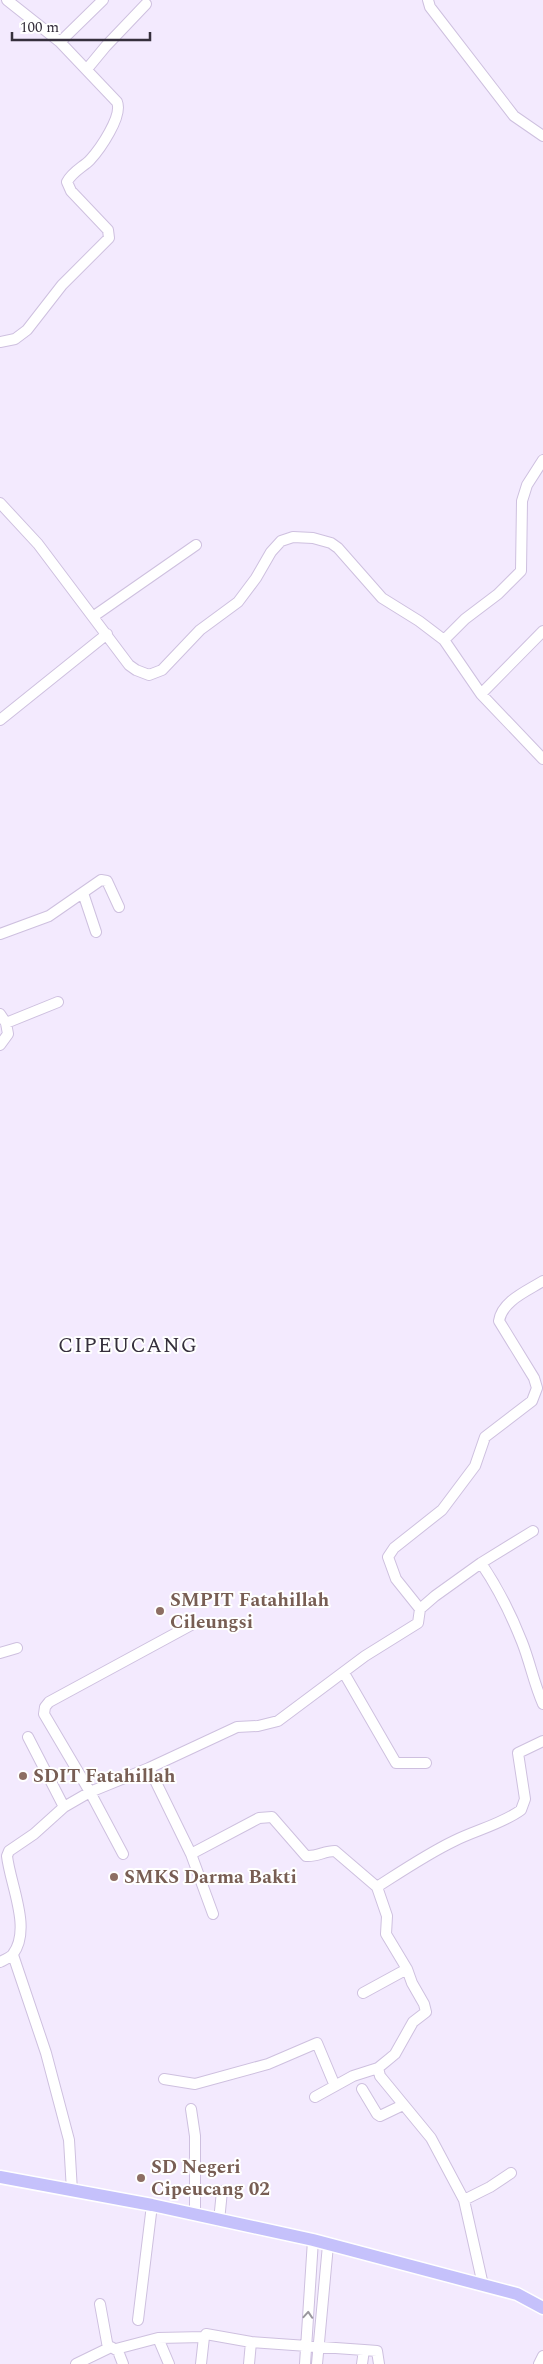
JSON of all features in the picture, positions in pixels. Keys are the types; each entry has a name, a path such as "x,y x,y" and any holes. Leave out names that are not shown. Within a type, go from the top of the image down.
{"main road":[{"path":"0,2177 152,2205 313,2240 517,2294 543,2308"}],"street":[{"path":"0,342 14,339 27,330 62,285 104,246 110,238 108,230 70,192 67,185 69,178 89,161 101,146 118,110 116,102 60,42 7,0"},
{"path":"60,42 103,0"},
{"path":"428,0 430,7 514,116 543,136"},
{"path":"87,69 146,4"},
{"path":"444,640 464,619 498,594 521,571 522,501 527,485 543,460"},
{"path":"0,503 38,544 129,665 142,673 155,674 168,665 200,630 238,602 276,546 286,538 301,537 322,540 338,548 382,598 419,621 444,640 481,694 543,759"},
{"path":"94,616 196,545"},
{"path":"481,694 543,632"},
{"path":"0,720 107,634"},
{"path":"0,934 48,916 101,880 105,880 119,908"},
{"path":"83,893 96,932"},
{"path":"0,1045 8,1034 3,1019 58,1002"},
{"path":"420,1609 396,1579 388,1557 394,1548 442,1510 475,1466 485,1437 523,1409 536,1394 537,1388 534,1378 499,1321 500,1314 505,1306 543,1281"},
{"path":"0,1962 13,1955 18,1943 21,1920 4,1852 34,1834 64,1807 90,1792 149,1768 237,1727 258,1726 278,1721 365,1656 418,1623 420,1609 435,1596 481,1563 533,1531"},
{"path":"481,1563 498,1588 522,1642 543,1704"},
{"path":"123,1854 90,1792 44,1714 44,1707 49,1702 192,1625"},
{"path":"0,1653 17,1648"},
{"path":"344,1673 396,1763 426,1763"},
{"path":"28,1737 64,1807"},
{"path":"377,1887 454,1841 510,1817 521,1810 524,1799 518,1753 543,1741"},
{"path":"149,1768 191,1854 213,1914"},
{"path":"191,1854 259,1818 272,1817 306,1856 313,1857 322,1852 335,1851 377,1887 387,1916 386,1934 407,1969 414,1989 424,2004 426,2012 413,2022 393,2057 378,2068 353,2076 315,2097"},
{"path":"13,1955 46,2054 69,2140 72,2191"},
{"path":"363,1993 407,1969"},
{"path":"164,2079 195,2084 260,2067 317,2043 335,2086"},
{"path":"378,2068 380,2076 440,2151 464,2200 483,2285"},
{"path":"362,2089 378,2115 403,2105"},
{"path":"191,2109 196,2136 194,2214"},
{"path":"464,2200 511,2174"},
{"path":"219,2221 222,2191"},
{"path":"138,2320 152,2205"},
{"path":"305,2364 313,2240"},
{"path":"317,2364 328,2245"},
{"path":"100,2304 112,2348 123,2364"},
{"path":"76,2364 112,2348 158,2338 204,2337 209,2334 251,2342 376,2351 379,2364"},
{"path":"202,2364 204,2337"},
{"path":"158,2338 169,2364"},
{"path":"249,2364 251,2342"},
{"path":"362,2364 364,2350"},
{"path":"539,2364 543,2356"}],"place":[{"name":"SMPIT Fatahillah Cileungsi","path":"160,1611"},
{"name":"SDIT Fatahillah","path":"23,1776"},
{"name":"SMKS Darma Bakti","path":"114,1877"},
{"name":"SD Negeri Cipeucang 02","path":"141,2178"}],"district":[{"name":"CIPEUCANG","path":"128,1346"}]}
